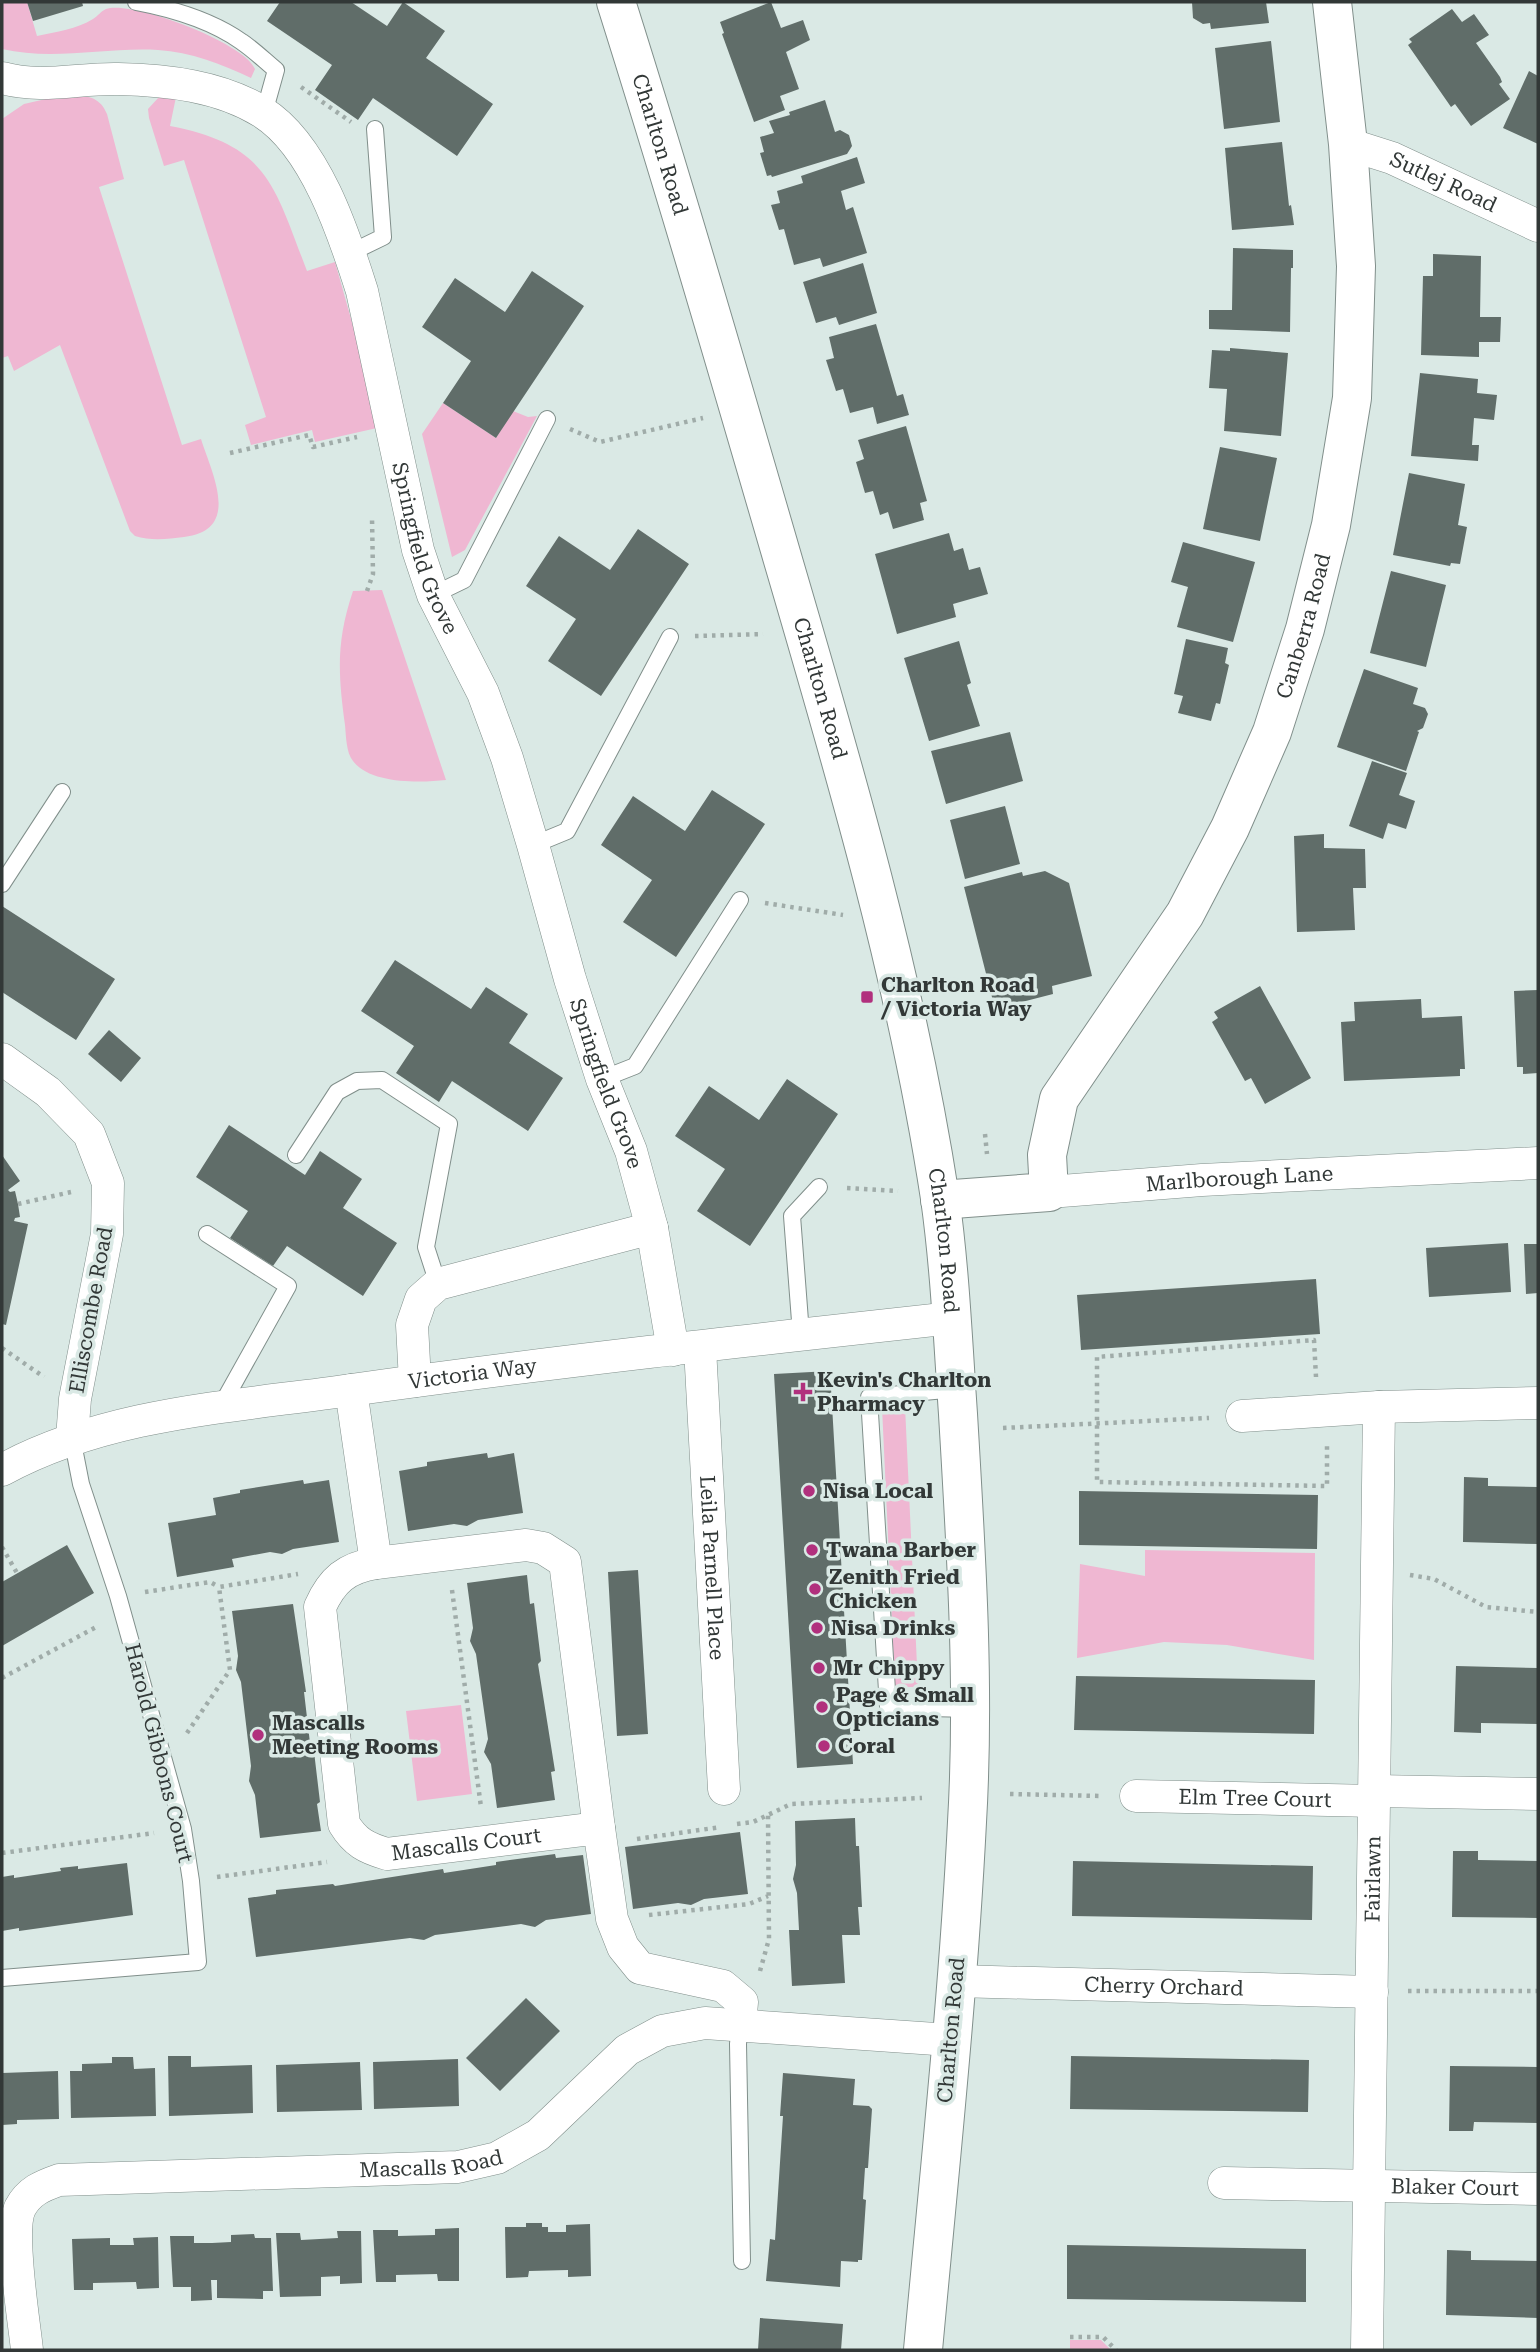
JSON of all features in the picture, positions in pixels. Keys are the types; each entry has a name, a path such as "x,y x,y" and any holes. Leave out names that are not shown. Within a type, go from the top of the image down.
{"main road":[{"name":"Charlton Road","path":"616,2 843,764 903,999 940,1200 968,1571 970,1709 968,1819 923,2350"},
{"name":"Canberra Road","path":"1049,1192 1047,1154 1059,1099 1185,914 1230,828 1272,732 1305,629 1331,524 1352,398 1356,266 1348,144 1332,2"},
{"name":"Marlborough Lane","path":"940,1200 1049,1192"}],"street":[{"name":"Springfield Grove","path":"9,88 115,79 152,80 192,86 230,96 264,113 294,140 319,182 350,253 365,303 418,550 433,595 483,693 507,758 570,979 602,1079 631,1151 687,1349"},
{"name":"Sutlej Road","path":"1348,144 1392,158 1538,226"},
{"name":"Elliscombe Road","path":"2,1059 48,1092 89,1134 108,1183 107,1234 75,1399 72,1438"},
{"name":"Marlborough Lane","path":"1049,1192 1202,1180 1538,1163"},
{"path":"415,1381 412,1325 421,1299 438,1284 652,1228"},
{"name":"Victoria Way","path":"2,1470 72,1438 150,1417 415,1381 951,1318"},
{"name":"Leila Parnell Place","path":"687,1349 724,1788"},
{"path":"351,1390 376,1563"},
{"path":"1242,1416 1379,1407 1538,1403"},
{"name":"Fairlawn","path":"1367,2350 1379,1407"},
{"path":"327,1591 342,1575 358,1566 447,1554 526,1545 543,1548 565,1562 612,1919 623,1947 640,1968 723,1986 741,2014"},
{"name":"Mascalls Court","path":"327,1591 320,1607 344,1824 353,1838 367,1848 387,1854 486,1843 600,1836"},
{"name":"Elm Tree Court","path":"1136,1796 1538,1794"},
{"name":"Cherry Orchard","path":"956,1981 1372,1992"},
{"name":"Mascalls Road","path":"27,2350 15,2234 20,2208 36,2188 59,2180 458,2167 497,2158 538,2135 627,2050 662,2031 741,2014 950,2040"},
{"name":"Blaker Court","path":"1224,2183 1538,2189"}],"lane":[{"path":"136,2 202,20 241,41 276,70 264,113"},
{"path":"350,253 383,237 375,129"},
{"path":"433,595 464,580 547,419"},
{"path":"533,845 567,831 670,637"},
{"path":"2,884 62,792"},
{"path":"602,1079 635,1066 740,900"},
{"path":"296,1155 337,1092 357,1081 382,1080 449,1124 426,1247 438,1284"},
{"path":"800,1334 792,1216 819,1187"},
{"path":"207,1234 288,1286 220,1408"},
{"path":"956,1389 869,1396 888,1707 970,1709"},
{"name":"Harold Gibbons Court","path":"2,1978 198,1962 191,1881 183,1829 123,1612 81,1484 72,1438"},
{"path":"741,2014 738,2044 743,2261"}],"path":[{"path":"298,85 357,126 375,129"},
{"path":"547,419 600,442 703,418"},
{"path":"230,453 309,435 313,447 363,436"},
{"path":"726,635 768,634"},
{"path":"740,900 846,916"},
{"path":"985,1134 987,1154"},
{"path":"819,1187 903,1191"},
{"path":"18,1204 63,1194"},
{"path":"2,1348 48,1380"},
{"path":"1003,1428 1242,1416"},
{"path":"2,1547 17,1573"},
{"path":"447,1554 486,1843"},
{"path":"1378,1571 1434,1579 1486,1607 1538,1612"},
{"path":"118,1596 210,1582 219,1587 304,1573 327,1591"},
{"path":"161,1743 185,1735 230,1670 219,1587"},
{"path":"2,1678 123,1612"},
{"path":"1010,1794 1136,1796"},
{"path":"600,1836 752,1822 791,1804 922,1798"},
{"path":"741,2014 757,1981 769,1939 768,1815"},
{"path":"2,1853 183,1829"},
{"path":"191,1881 387,1854"},
{"path":"612,1919 749,1904 768,1896"},
{"path":"1372,1992 1538,1991"},
{"path":"1070,2337 1103,2337 1116,2350"}],"shaded area":[{"path":"2,2 27,2 37,36 80,25 106,9 119,8 162,17 231,47 255,69 251,78 206,60 158,50 41,54 2,49"},
{"path":"59,96 88,97 99,102 107,114 124,179 99,187 182,445 201,439 216,484 218,512 213,524 202,532 184,537 153,539 135,536 130,531 60,345 14,371 8,356 2,358 2,119 24,104"},
{"path":"159,97 176,97 170,126 203,134 229,145 248,158 263,174 286,215 307,271 335,262 377,428 315,442 312,430 251,445 245,425 266,417 184,160 164,166 148,109"},
{"path":"443,403 496,438 513,411 528,417 537,416 465,550 452,557 422,434"},
{"path":"382,590 446,780 423,782 383,778 361,769 349,753 340,673 341,642 347,609 353,591"},
{"path":"905,1406 918,1687 895,1687 882,1407"},
{"path":"1145,1550 1315,1553 1314,1660 1227,1645 1164,1642 1077,1658 1080,1564 1145,1576"},
{"path":"461,1705 472,1794 417,1801 406,1711"},
{"path":"1070,2340 1101,2340 1111,2350 1070,2350"}],"building":[{"path":"27,2 82,2 83,6 33,21"},
{"path":"280,2 351,2 387,26 403,2 445,31 426,58 493,104 457,156 373,98 358,120 315,90 332,65 267,21"},
{"path":"771,2 781,28 803,20 810,40 786,52 799,89 780,96 785,110 754,122 720,22"},
{"path":"1192,2 1266,2 1269,23 1211,29 1210,23 1203,24 1193,18"},
{"path":"1452,9 1462,22 1474,14 1489,35 1476,43 1500,77 1502,82 1499,84 1510,99 1471,126 1455,104 1451,107 1408,45 1412,42 1409,39"},
{"path":"1271,41 1280,122 1224,129 1215,48"},
{"path":"1529,71 1538,76 1538,144 1503,128"},
{"path":"825,100 835,132 840,130 849,135 852,146 847,154 772,177 767,176 760,153 764,152 760,137 774,133 769,121"},
{"path":"1282,142 1289,206 1291,205 1294,225 1232,230 1225,148"},
{"path":"857,157 865,183 841,191 846,210 853,207 867,253 823,267 820,258 794,265 784,229 779,230 771,205 780,203 777,191 803,183 801,176"},
{"path":"1233,248 1293,250 1290,332 1209,329 1209,310 1232,310"},
{"path":"1433,254 1481,256 1480,317 1501,317 1500,342 1479,342 1479,357 1421,355 1423,276 1433,276"},
{"path":"863,263 877,313 839,325 836,317 816,323 803,282"},
{"path":"532,271 584,306 496,438 443,403 471,361 422,327 455,278 505,312"},
{"path":"876,324 897,396 903,394 909,415 877,424 873,407 850,413 843,389 836,391 826,360 834,358 829,337"},
{"path":"1230,348 1288,353 1281,436 1224,431 1227,389 1209,388 1212,350 1230,351"},
{"path":"1420,373 1478,379 1477,393 1497,395 1494,420 1474,418 1472,445 1479,445 1478,461 1411,456"},
{"path":"906,426 927,501 920,503 924,520 893,529 888,512 880,515 873,491 865,493 856,462 864,459 858,440"},
{"path":"1220,447 1277,458 1260,541 1203,529"},
{"path":"1409,473 1465,484 1458,525 1467,527 1460,564 1451,563 1450,566 1393,555"},
{"path":"638,529 689,564 601,696 548,661 576,619 526,586 559,536 610,570"},
{"path":"949,533 954,551 963,548 969,570 980,567 988,594 953,604 956,617 897,634 875,554"},
{"path":"1183,542 1255,562 1233,642 1177,627 1188,587 1171,582"},
{"path":"1391,571 1446,585 1426,667 1370,653"},
{"path":"1186,639 1228,648 1225,663 1229,665 1220,704 1216,703 1211,721 1178,713 1183,696 1174,694"},
{"path":"959,641 971,683 967,685 980,726 929,741 904,658"},
{"path":"1364,669 1418,688 1413,704 1425,708 1428,714 1423,728 1417,731 1419,732 1406,771 1337,747"},
{"path":"1010,732 1023,781 946,804 931,751"},
{"path":"1372,761 1407,773 1399,795 1415,801 1406,829 1388,823 1383,839 1349,826"},
{"path":"712,790 765,824 676,957 623,922 652,880 601,845 633,796 685,831"},
{"path":"1005,806 1020,864 965,879 950,820"},
{"path":"1324,834 1324,848 1365,849 1366,888 1353,888 1355,930 1297,932 1294,836"},
{"path":"1045,871 1069,883 1092,976 1052,986 1053,994 995,1009 964,887 1022,872 1023,876"},
{"path":"2,906 115,979 76,1040 2,992"},
{"path":"395,960 471,1009 486,987 528,1014 509,1043 563,1078 528,1131 452,1081 439,1102 396,1073 414,1046 361,1011"},
{"path":"1260,986 1311,1078 1265,1104 1251,1078 1245,1081 1212,1022 1218,1018 1214,1012"},
{"path":"1538,990 1538,1073 1523,1074 1523,1067 1517,1067 1514,991"},
{"path":"1421,999 1422,1018 1462,1016 1465,1069 1460,1069 1460,1076 1344,1081 1341,1022 1355,1021 1354,1002"},
{"path":"109,1030 141,1058 121,1082 88,1054"},
{"path":"787,1079 838,1114 750,1246 697,1211 725,1169 675,1136 709,1086 759,1120"},
{"path":"229,1125 305,1175 320,1151 362,1179 343,1208 397,1243 363,1296 287,1246 273,1266 230,1238 248,1211 196,1177"},
{"path":"2,1155 20,1181 8,1190 15,1191 18,1204 20,1217 14,1221 28,1224 6,1325 2,1324"},
{"path":"1508,1243 1511,1292 1429,1297 1426,1248"},
{"path":"1524,1244 1538,1244 1538,1293 1526,1294"},
{"path":"1316,1279 1320,1334 1081,1350 1077,1295"},
{"path":"830,1371 853,1764 797,1768 774,1374"},
{"path":"487,1453 488,1458 514,1453 523,1513 478,1520 467,1526 454,1524 408,1531 399,1471 427,1466 427,1462"},
{"path":"1464,1477 1488,1478 1488,1486 1538,1487 1538,1544 1463,1542"},
{"path":"303,1480 304,1484 329,1480 339,1542 293,1549 282,1554 270,1552 232,1559 234,1567 177,1577 168,1523 216,1515 213,1498 240,1493 240,1490"},
{"path":"1079,1491 1318,1495 1317,1549 1079,1545"},
{"path":"67,1545 94,1593 2,1646 2,1582"},
{"path":"638,1570 648,1734 617,1736 608,1572"},
{"path":"527,1575 530,1604 534,1603 541,1661 538,1664 555,1771 551,1772 555,1800 497,1808 491,1764 484,1752 488,1739 476,1654 470,1641 473,1628 467,1583"},
{"path":"293,1604 306,1692 310,1743 313,1743 321,1831 260,1838 255,1795 249,1781 251,1766 241,1682 236,1670 238,1656 232,1611"},
{"path":"1456,1666 1538,1668 1538,1724 1481,1723 1481,1733 1454,1732"},
{"path":"1076,1676 1315,1680 1314,1734 1074,1730"},
{"path":"855,1818 862,1907 858,1907 860,1935 842,1935 845,1983 792,1986 789,1930 799,1930 797,1893 793,1879 796,1865 795,1821"},
{"path":"740,1832 748,1894 704,1899 691,1905 678,1903 633,1909 625,1847"},
{"path":"1453,1851 1478,1851 1478,1860 1538,1861 1538,1918 1452,1917"},
{"path":"555,1854 556,1858 583,1855 591,1914 546,1920 535,1927 521,1924 435,1935 424,1940 410,1938 256,1957 248,1898 276,1894 276,1890 333,1884 335,1886 443,1869 444,1873"},
{"path":"1073,1861 1313,1866 1312,1920 1072,1916"},
{"path":"127,1863 133,1915 2,1931 2,1877 14,1875 14,1878 61,1871 60,1868 78,1866 78,1869"},
{"path":"526,1998 560,2031 500,2091 466,2058"},
{"path":"168,2056 191,2056 191,2067 252,2065 253,2113 169,2116"},
{"path":"1071,2056 1309,2060 1308,2112 1070,2109"},
{"path":"112,2057 133,2057 134,2069 155,2068 156,2116 71,2118 70,2071 82,2071 82,2064 112,2063"},
{"path":"458,2059 459,2106 374,2109 373,2062"},
{"path":"360,2062 362,2110 277,2112 276,2065"},
{"path":"1450,2066 1538,2067 1538,2123 1474,2122 1473,2131 1449,2131"},
{"path":"58,2071 59,2119 17,2120 17,2124 2,2125 2,2073"},
{"path":"783,2073 855,2079 853,2105 869,2106 872,2109 868,2168 865,2168 862,2260 841,2261 840,2287 766,2281 770,2239 775,2240"},
{"path":"526,2223 542,2223 542,2227 548,2227 548,2232 566,2232 566,2225 590,2224 591,2276 568,2277 568,2270 529,2271 528,2277 506,2278 505,2227 526,2227"},
{"path":"459,2228 459,2281 438,2281 437,2274 396,2275 396,2282 376,2282 373,2230 398,2230 398,2236 435,2235 435,2229"},
{"path":"337,2231 361,2231 362,2283 340,2284 340,2276 321,2277 321,2296 280,2297 276,2233 300,2233 301,2240 338,2238"},
{"path":"254,2234 255,2238 271,2238 273,2291 263,2291 263,2299 217,2298 217,2280 211,2280 212,2300 191,2301 191,2287 173,2287 170,2236 194,2236 194,2243 212,2243 231,2242 231,2235"},
{"path":"158,2237 159,2288 137,2289 136,2282 93,2283 93,2290 74,2290 72,2239 110,2238 110,2245 134,2245 133,2238"},
{"path":"1067,2245 1306,2249 1306,2302 1067,2299"},
{"path":"1447,2250 1471,2251 1471,2260 1538,2261 1538,2318 1446,2315"},
{"path":"760,2318 843,2324 841,2350 758,2350"}],"place":[{"name":"Charlton Road / Victoria Way","path":"867,997"},
{"name":"Kevin's Charlton Pharmacy","path":"803,1392"},
{"name":"Nisa Local","path":"809,1491"},
{"name":"Twana Barber","path":"812,1550"},
{"name":"Zenith Fried Chicken","path":"815,1589"},
{"name":"Nisa Drinks","path":"817,1628"},
{"name":"Mr Chippy","path":"819,1668"},
{"name":"Page & Small Opticians","path":"822,1707"},
{"name":"Mascalls Meeting Rooms","path":"258,1735"},
{"name":"Coral","path":"824,1746"}]}
